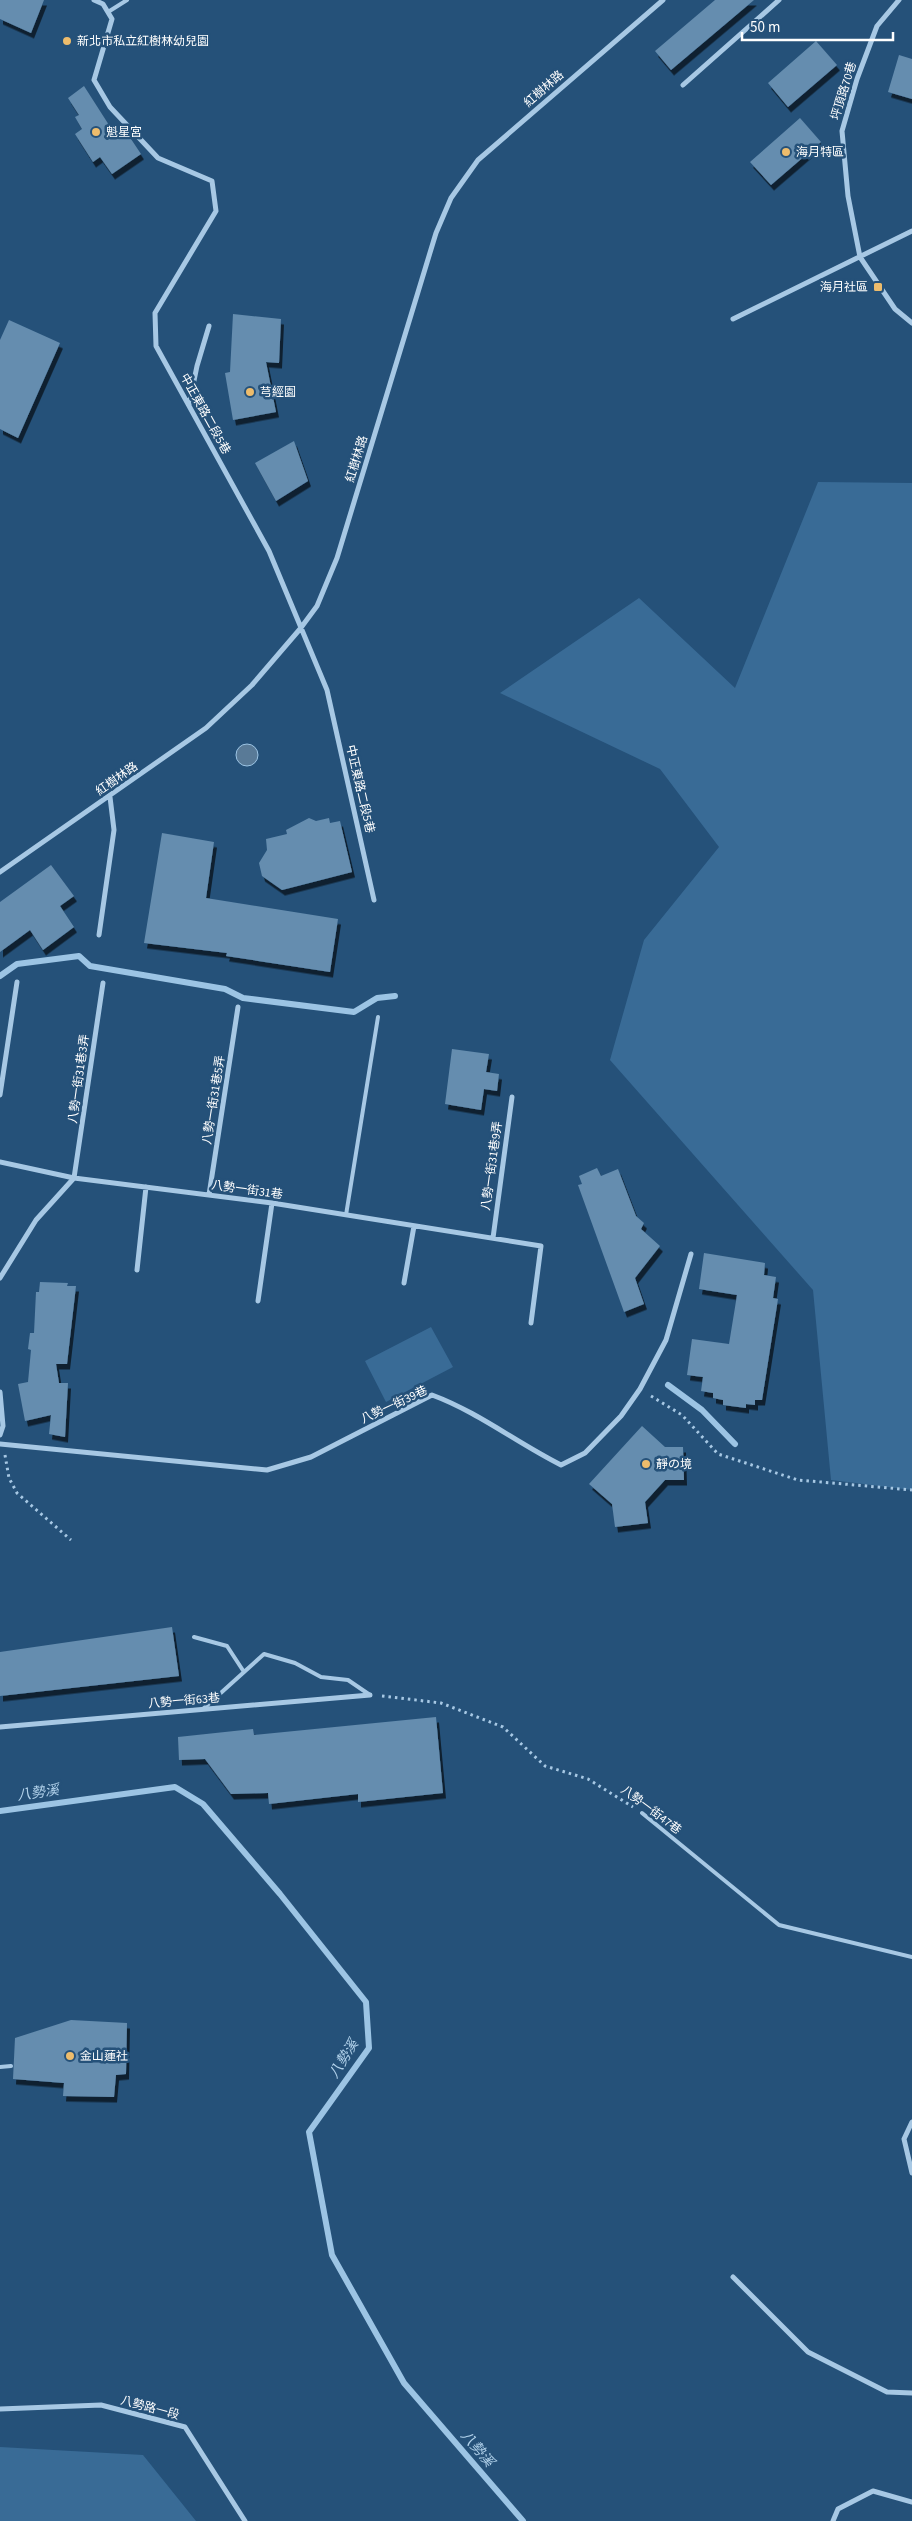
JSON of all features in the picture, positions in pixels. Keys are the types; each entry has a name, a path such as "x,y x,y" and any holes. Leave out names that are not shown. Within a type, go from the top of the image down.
{"street":[{"path":"94,0 103,4 108,12"},
{"name":"紅樹林路","path":"0,872 206,728 252,685 300,629 317,606 337,558 436,233 451,198 478,160 663,0"},
{"path":"683,86 779,0"},
{"name":"坪頂路70巷","path":"899,0 877,26 856,80 842,131 848,196 860,257 895,310 912,323"},
{"name":"中正東路二段5巷","path":"108,12 112,19 94,80 110,107 158,158 212,181 216,211 154,313 156,346 269,551 327,690 374,900"},
{"path":"733,319 912,231"},
{"path":"189,406 197,366 209,326"},
{"path":"99,936 114,830 110,796"},
{"path":"0,1095 17,982"},
{"name":"八勢一街31巷3弄","path":"74,1178 103,983"},
{"name":"八勢一街31巷5弄","path":"209,1195 238,1007"},
{"name":"八勢一街31巷9弄","path":"493,1238 512,1097"},
{"name":"八勢一街31巷","path":"0,1162 74,1178 272,1203 541,1246 531,1323"},
{"path":"0,1278 36,1220 74,1178"},
{"path":"137,1270 146,1187"},
{"path":"258,1301 272,1203"},
{"path":"404,1283 414,1226"},
{"name":"八勢一街39巷","path":"0,1444 267,1470 310,1458 432,1395 462,1406 531,1450 561,1465 585,1452 621,1416 640,1389 666,1340 691,1254"},
{"path":"0,1392 3,1426 0,1435"},
{"name":"八勢一街63巷","path":"0,1727 370,1694"},
{"path":"912,2122 904,2139 912,2172"},
{"path":"733,2277 808,2352 888,2392 912,2393"},
{"name":"八勢路一段","path":"0,2409 101,2406 185,2427 245,2521"},
{"path":"833,2521 838,2509 873,2491 912,2502"}],"lane":[{"path":"108,12 127,0"},
{"path":"346,1215 378,1017"},
{"path":"194,1637 227,1646 244,1672"},
{"path":"203,1709 264,1654 295,1664 321,1677 348,1680 370,1694"},
{"name":"八勢一街47巷","path":"642,1814 779,1925 912,1957"},
{"path":"0,2067 11,2066"}],"path":[{"path":"640,1389 682,1415 718,1454 798,1480 912,1490"},
{"path":"0,1449 6,1457 9,1478 17,1493 71,1540"},
{"name":"八勢一街47巷","path":"370,1694 441,1703 503,1727 545,1766 588,1779 624,1800 642,1814"}],"shaded area":[{"path":"818,482 912,483 912,1490 831,1480 813,1290 610,1060 644,940 719,847 660,769 500,693 639,598 735,688"},
{"path":"247,744 255,747 258,755 255,763 247,766 239,763 236,755 239,747"},
{"path":"431,1327 453,1367 386,1402 365,1361"},
{"path":"0,2447 143,2455 196,2521 0,2521"}],"building":[{"path":"0,0 44,0 31,33 0,19"},
{"path":"715,0 754,0 671,70 655,51"},
{"path":"816,41 837,65 788,107 768,83"},
{"path":"899,55 912,59 912,99 888,92"},
{"name":"魁星宮","path":"84,86 116,136 125,130 141,154 112,174 100,157 93,162 75,134 82,129 75,117 79,115 68,98"},
{"name":"海月特區","path":"800,118 821,142 771,185 750,162"},
{"path":"233,314 281,319 279,363 266,362 276,412 233,420 225,373 230,372"},
{"path":"9,320 60,343 18,438 0,429 0,340"},
{"path":"294,441 308,481 276,501 255,463"},
{"path":"309,818 316,821 329,818 330,823 340,821 352,872 282,890 262,876 259,863 267,850 266,839 287,834 286,830"},
{"path":"162,833 214,842 206,898 338,919 330,972 226,956 227,953 144,943"},
{"path":"51,865 74,896 60,906 74,927 43,950 30,930 0,952 0,902"},
{"path":"452,1049 489,1054 486,1072 499,1074 497,1091 484,1089 481,1110 445,1104"},
{"path":"597,1168 601,1176 618,1169 636,1216 644,1223 641,1229 660,1246 635,1278 644,1304 624,1312 578,1185 582,1184 579,1176"},
{"path":"704,1253 765,1263 764,1275 776,1277 773,1298 778,1299 762,1400 755,1400 755,1405 746,1404 746,1408 723,1405 723,1400 713,1398 713,1393 701,1391 703,1377 687,1375 692,1339 729,1344 737,1295 699,1289"},
{"path":"40,1282 68,1283 67,1286 76,1286 67,1364 56,1364 59,1383 68,1383 65,1437 49,1434 51,1415 25,1421 18,1384 28,1382 31,1350 28,1349 30,1333 34,1333 36,1292 39,1292"},
{"name":"靜の境","path":"642,1426 665,1447 683,1447 684,1480 665,1480 645,1502 648,1523 615,1527 612,1504 589,1484"},
{"path":"172,1627 179,1676 0,1696 0,1652"},
{"path":"436,1717 443,1793 358,1802 358,1794 269,1804 268,1793 231,1794 205,1759 179,1760 178,1737 253,1729 254,1735"},
{"name":"金山蓮社","path":"71,2020 127,2023 126,2074 116,2075 114,2097 63,2096 64,2083 13,2079 15,2038"}],"waterway":[{"path":"0,976 17,964 79,956 90,966 225,989 243,998 354,1012 377,998 395,996"},
{"path":"668,1385 702,1410 735,1444"},
{"name":"八勢溪","path":"0,1811 175,1787 203,1804 280,1894 366,2002 369,2048 309,2132 332,2255 404,2383 523,2521"}],"place":[{"name":"新北市私立紅樹林幼兒園","path":"67,41"},
{"name":"魁星宮","path":"96,132"},
{"name":"海月特區","path":"786,152"},
{"name":"海月社區","path":"878,287"},
{"name":"芎經園","path":"250,392"},
{"name":"靜の境","path":"646,1464"},
{"name":"金山蓮社","path":"70,2056"}]}
